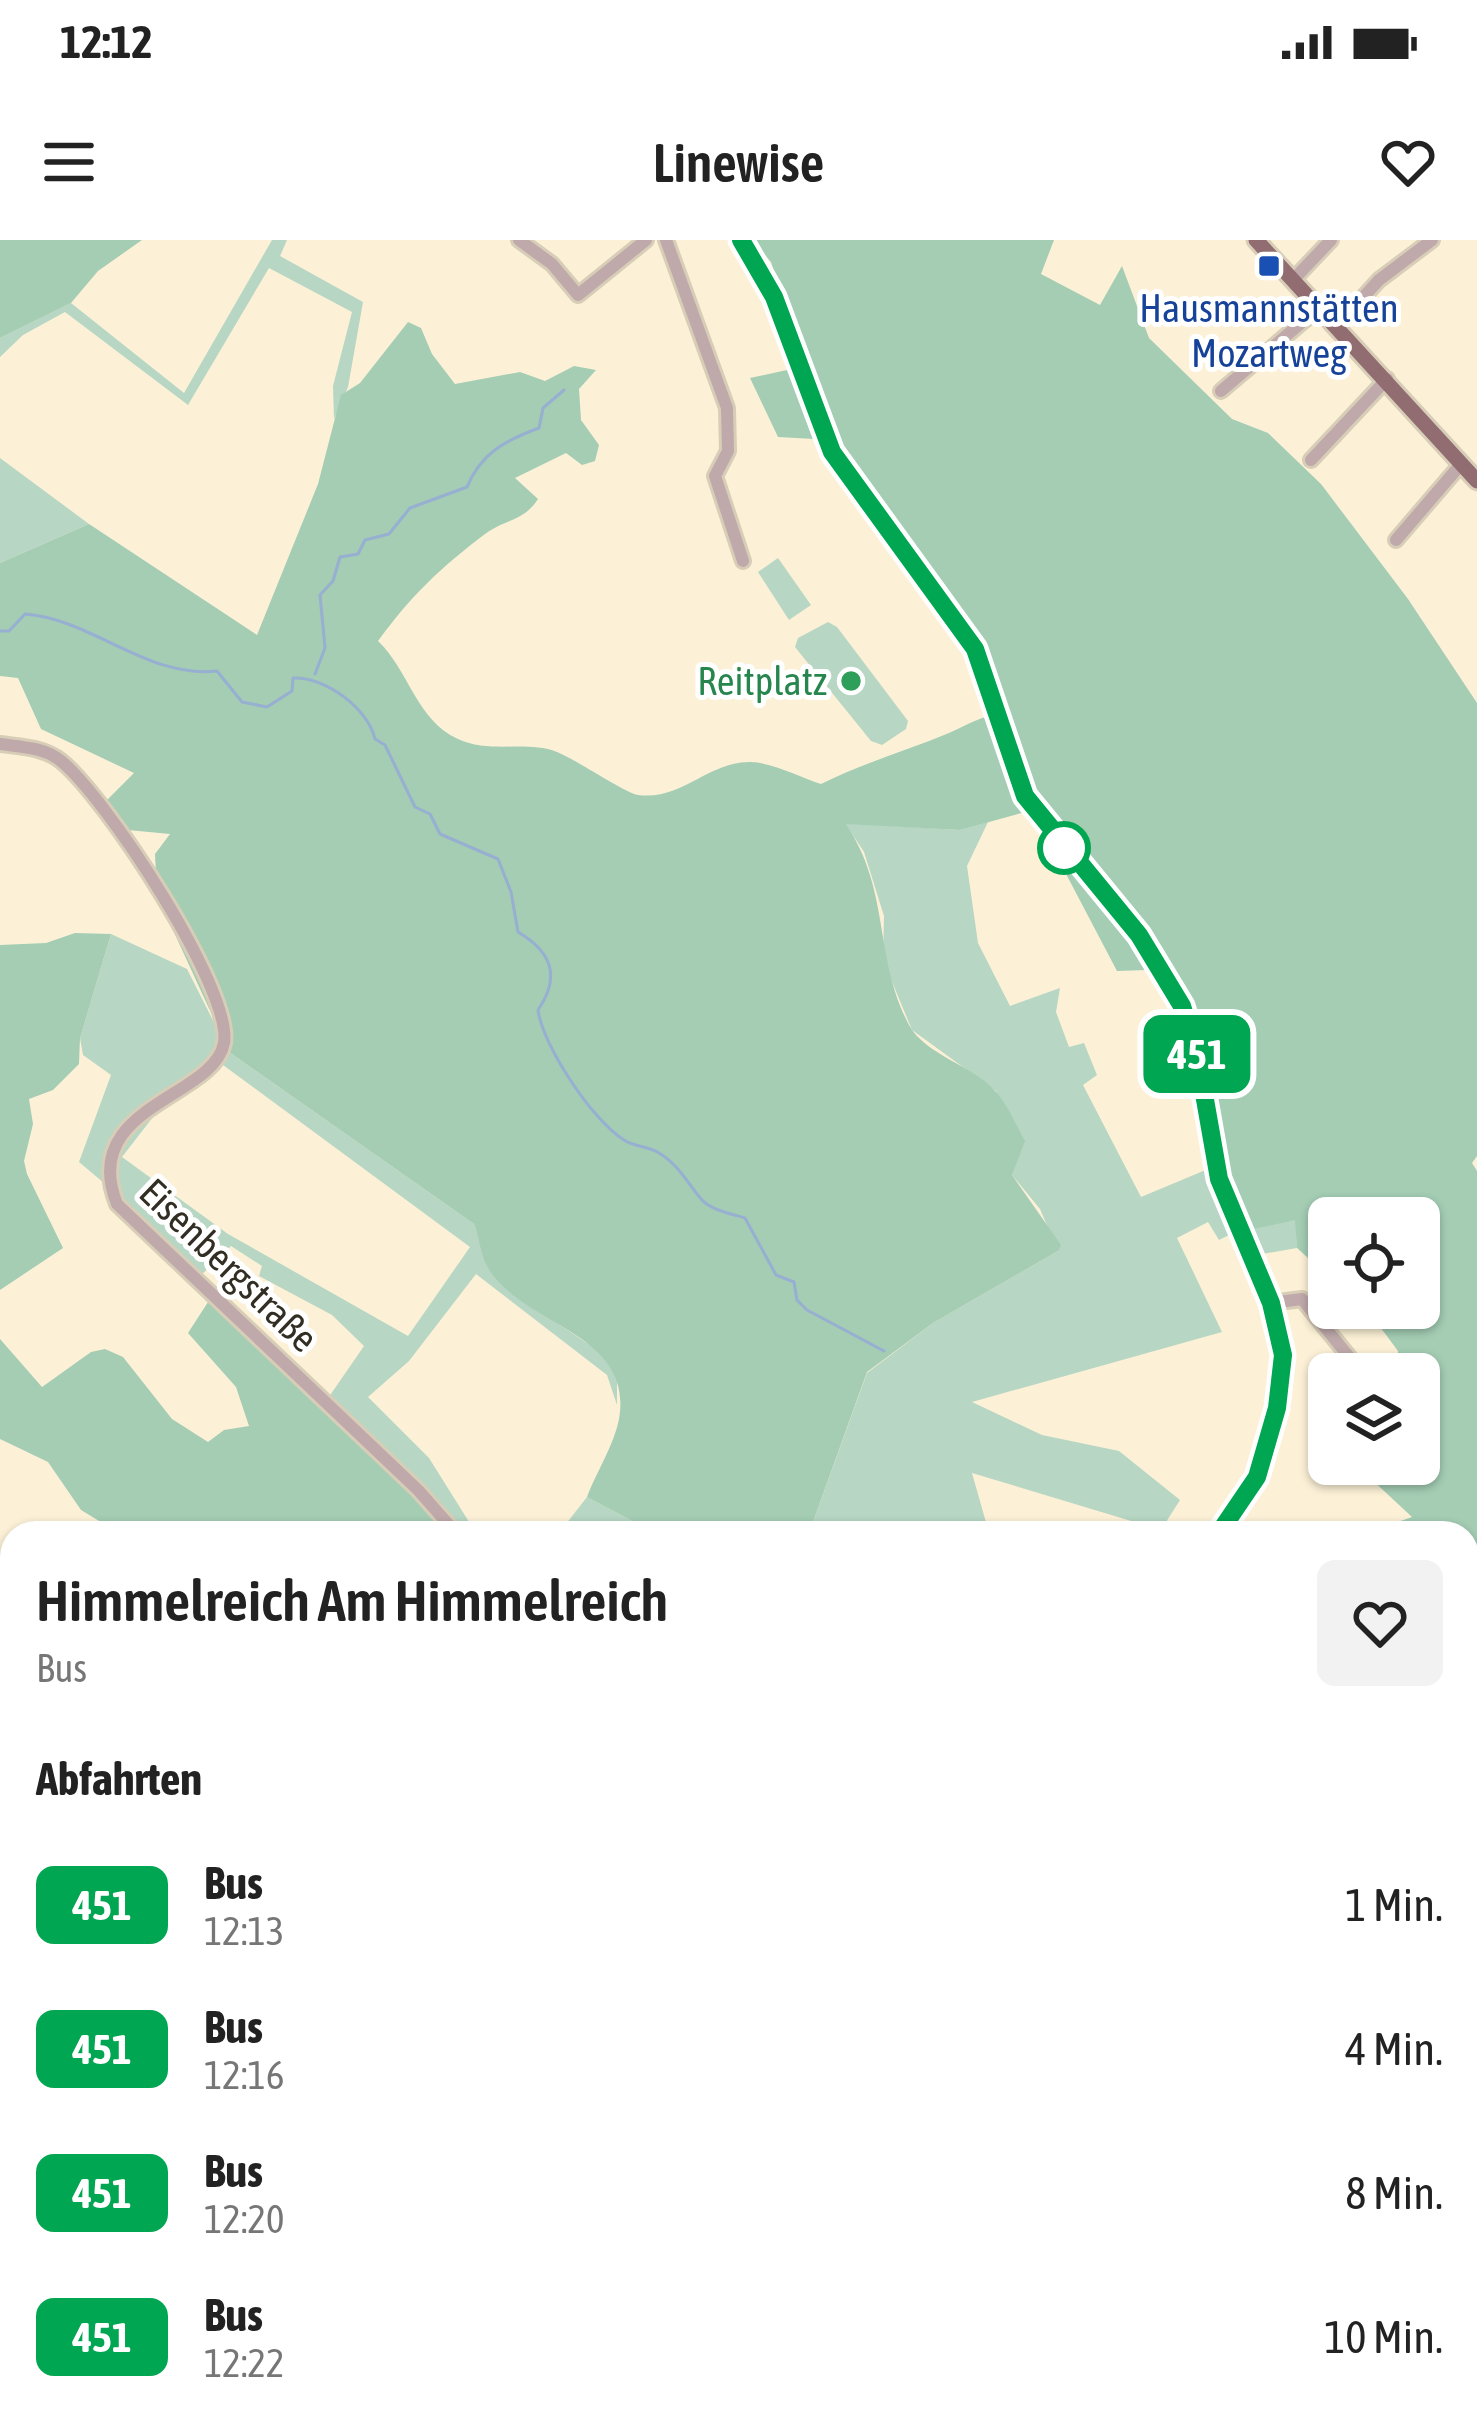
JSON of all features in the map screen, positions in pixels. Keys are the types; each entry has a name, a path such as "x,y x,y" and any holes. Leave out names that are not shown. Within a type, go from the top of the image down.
{"main road":[{"path":"1260,241 1477,481"}],"street":[{"path":"519,240 552,264 578,295 646,240"},
{"path":"666,240 727,408 728,451 715,476 743,561"},
{"path":"741,240 774,297 832,452 975,649 1025,796 1139,935 1182,1006 1197,1054 1219,1179 1271,1303 1283,1355 1277,1408 1257,1477 1227,1521"},
{"path":"1294,279 1331,240"},
{"path":"1337,326 1379,280 1432,240"},
{"path":"1221,391 1320,307"},
{"path":"1311,460 1387,380"},
{"path":"1396,540 1462,463"},
{"name":"Eisenbergstraße","path":"0,744 45,752 66,765 165,894 220,1015 223,1048 207,1069 155,1103 125,1135 110,1170 117,1204 445,1521"},
{"path":"1271,1303 1303,1299 1346,1353"}],"green space":[{"path":"0,240 142,240 98,271 71,303 0,338"},
{"path":"272,240 287,240 280,256 363,302 348,387 334,419 333,386 352,312 269,268 188,405 65,312 23,335 0,357 0,338 71,303 184,393"},
{"path":"752,240 1054,240 1041,274 1100,305 1122,266 1149,338 1232,419 1268,433 1321,484 1408,599 1477,703 1477,1156 1472,1163 1477,1171 1477,1521 1400,1521 1412,1517 1378,1485 1440,1485 1440,1353 1398,1353 1382,1329 1440,1329 1440,1197 1308,1197 1308,1258 1297,1248 1295,1220 1244,1231 1223,1181 1205,1062 1182,991 1168,990 1147,970 1117,971 1044,832 1025,812 960,830 846,824 870,874 890,974 909,1025 926,1044 988,1084 1005,1104 1025,1141 1012,1175 1061,1245 1058,1251 933,1323 867,1372 813,1521 632,1521 587,1497 619,1419 619,1390 610,1367 573,1333 505,1288 488,1268 474,1224 229,1052 150,880 156,874 155,854 170,834 128,830 106,801 134,773 41,729 18,678 0,676 0,563 89,524 257,635 318,484 341,395 360,383 408,322 421,328 432,354 455,384 520,372 545,381 574,366 596,370 579,389 581,420 599,445 595,461 582,465 566,453 515,478 538,499 454,559 414,596 378,641 444,731 470,743 557,752 632,793 654,795 721,768 751,762 821,784 1003,713 985,652 832,440 778,437 750,378 805,366 771,262"},
{"path":"0,458 89,524 0,563"},
{"name":"Reitplatz","path":"778,558 811,605 789,620 758,572"},
{"name":"Reitplatz","path":"828,622 837,627 908,721 906,729 882,745 871,741 795,647 798,638"},
{"path":"988,822 967,866 978,943 1010,1006 1060,988 1056,1012 1069,1047 1084,1043 1097,1075 1083,1085 1141,1197 1220,1164 1296,1220 1297,1248 1245,1257 1233,1233 1219,1240 1208,1222 1177,1238 1222,1332 972,1402 1042,1435 1119,1451 1180,1500 1167,1521 1131,1521 972,1473 986,1521 813,1521 867,1373 933,1323 1058,1251 1040,1209 1012,1175 1018,1156 996,1091 912,1030 883,960 884,916 864,852 845,823 960,830"},
{"path":"75,933 111,934 80,1038 79,1064 53,1090 29,1099 33,1124 24,1161 63,1248 0,1290 0,945 46,943"},
{"path":"111,934 187,969 229,1052 474,1224 488,1268 520,1298 609,1358 617,1375 617,1405 607,1375 476,1274 409,1361 368,1397 429,1458 468,1521 440,1521 324,1404 364,1346 332,1315 259,1276 262,1266 231,1246 193,1283 124,1219 104,1183 79,1162 111,1075 83,1055 80,1038","holes":["223,1065 470,1247 408,1336 228,1234 122,1157 153,1117"]},
{"path":"210,1299 440,1521 99,1521 81,1510 48,1462 0,1439 0,1339 42,1387 91,1352 105,1349 123,1357 172,1419 208,1442 224,1430 249,1426 236,1387 188,1333"},
{"path":"587,1497 632,1521 568,1521"}],"waterway":[{"path":"315,674 325,648 320,595 333,581 340,557 358,554 365,540 389,534 410,508 467,487 496,449 539,428 543,408 564,390"},
{"path":"0,631 9,631 25,614 50,618 167,666 217,671 242,702 267,707 292,691 293,678 318,682 343,696 364,716 375,739 385,745 415,807 430,814 440,834 498,859 511,892 518,932 539,948 549,966 549,987 538,1010 542,1025 584,1100 624,1140 666,1158 706,1203 745,1218 776,1275 794,1282 797,1300 807,1310 884,1351"}],"bus line":[{"name":"451","path":"741,240 774,297 832,452 952,611 975,649 1005,725 1025,796 1139,935 1182,1006 1197,1054 1219,1179 1271,1303 1283,1355 1277,1408 1257,1477 1228,1521"}],"place":[{"name":"Hausmannstätten Mozartweg","path":"1269,266"},
{"name":"Reitplatz","path":"851,681"}]}
